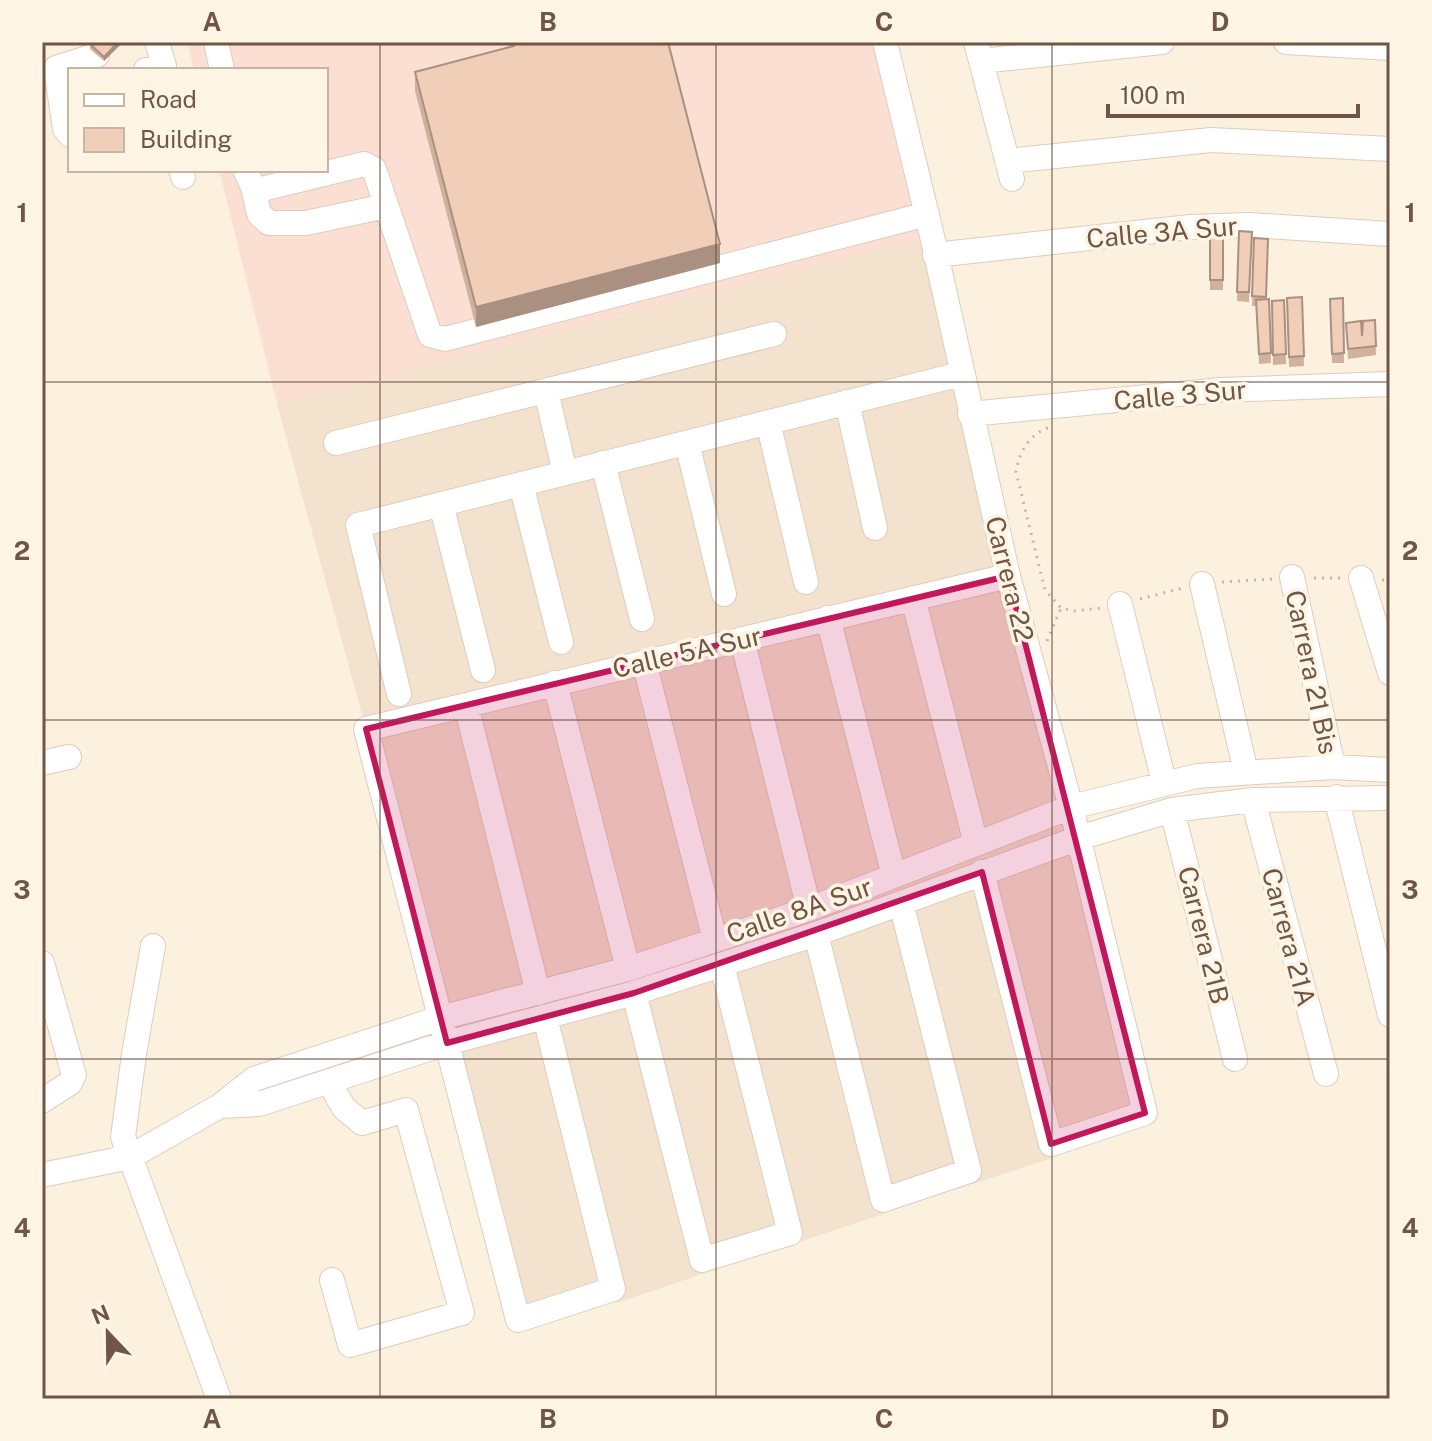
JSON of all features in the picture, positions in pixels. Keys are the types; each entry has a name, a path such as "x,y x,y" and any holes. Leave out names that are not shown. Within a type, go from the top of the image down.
{"street":[{"path":"157,42 164,66 157,68"},
{"path":"216,42 222,68"},
{"name":"Carrera 22","path":"885,42 1008,576 1079,838 1145,1113 1051,1144 982,872"},
{"path":"1162,42 979,52 1009,170 1211,140 1390,149"},
{"path":"1286,42 1390,48"},
{"path":"68,133 56,68 97,55"},
{"path":"249,178 262,189 364,164 374,169 430,335 445,339 927,214"},
{"path":"249,178 259,214 269,223 306,223 386,206"},
{"name":"Calle 3A Sur","path":"935,255 1190,227 1249,225 1390,234"},
{"path":"336,443 774,334"},
{"path":"399,694 358,525 961,374"},
{"name":"Calle 3 Sur","path":"970,414 1221,390 1390,384"},
{"path":"546,391 565,473"},
{"path":"847,402 875,528"},
{"path":"768,422 806,582"},
{"path":"687,443 724,594"},
{"path":"603,463 642,619"},
{"path":"521,484 561,642"},
{"path":"441,504 483,670"},
{"name":"Calle 5A Sur","path":"440,1018 366,729 1008,576"},
{"name":"Carrera 21 Bis","path":"1292,577 1333,767"},
{"path":"1361,578 1390,673"},
{"path":"1202,584 1246,772"},
{"path":"913,598 976,844"},
{"path":"1120,604 1164,782"},
{"path":"828,618 894,876"},
{"path":"742,639 809,909"},
{"path":"644,662 715,940"},
{"path":"555,683 628,969"},
{"path":"466,705 538,993"},
{"path":"42,763 69,757"},
{"name":"Calle 8A Sur","path":"42,1175 130,1157 220,1106 254,1079 440,1018 628,969 809,909 1071,807 1197,776 1333,767 1390,770"},
{"path":"1336,797 1390,1015"},
{"name":"Calle 8A Sur","path":"220,1106 259,1104 447,1043 634,993 816,934 1079,838 1172,810 1253,800 1390,798"},
{"name":"Carrera 21A","path":"1253,800 1326,1074"},
{"name":"Carrera 21B","path":"1172,810 1235,1059"},
{"path":"816,934 883,1200 969,1171 901,903"},
{"path":"153,946 123,1137 219,1399"},
{"path":"42,963 74,1075 70,1083 42,1101"},
{"path":"634,993 702,1260 790,1233 722,965"},
{"path":"440,1018 518,1320 613,1289 545,1017"},
{"path":"329,1082 344,1108 362,1123 406,1110 462,1313 350,1345 332,1280"}],"path":[{"path":"1054,428 1033,435 1018,458 1016,472 1045,590 1061,608"}],"highlighted area":[{"path":"1008,576 1145,1113 1051,1144 982,872 634,993 447,1043 366,729"}],"shaded area":[{"path":"187,42 885,42 932,236 277,404 219,172 328,172 328,68 194,68"},
{"path":"932,236 1145,1113 1051,1145 1055,1157 973,1184 970,1172 883,1201 886,1213 793,1244 702,1260 705,1273 617,1303 614,1289 518,1320 366,729 277,404"}],"building":[{"path":"118,42 104,57 90,44"},
{"path":"513,42 668,42 720,244 476,307 415,72 514,46"},
{"path":"1210,230 1223,230 1223,280 1210,280"},
{"path":"1239,231 1252,232 1249,292 1237,292"},
{"path":"1254,238 1268,239 1266,297 1252,296"},
{"path":"1302,297 1304,356 1289,357 1287,298"},
{"path":"1343,298 1344,353 1332,354 1330,299"},
{"path":"1269,299 1271,353 1259,354 1256,300"},
{"path":"1284,300 1286,354 1273,355 1272,301"},
{"path":"1375,320 1376,346 1348,349 1346,323 1361,321 1362,336 1363,321"}]}
